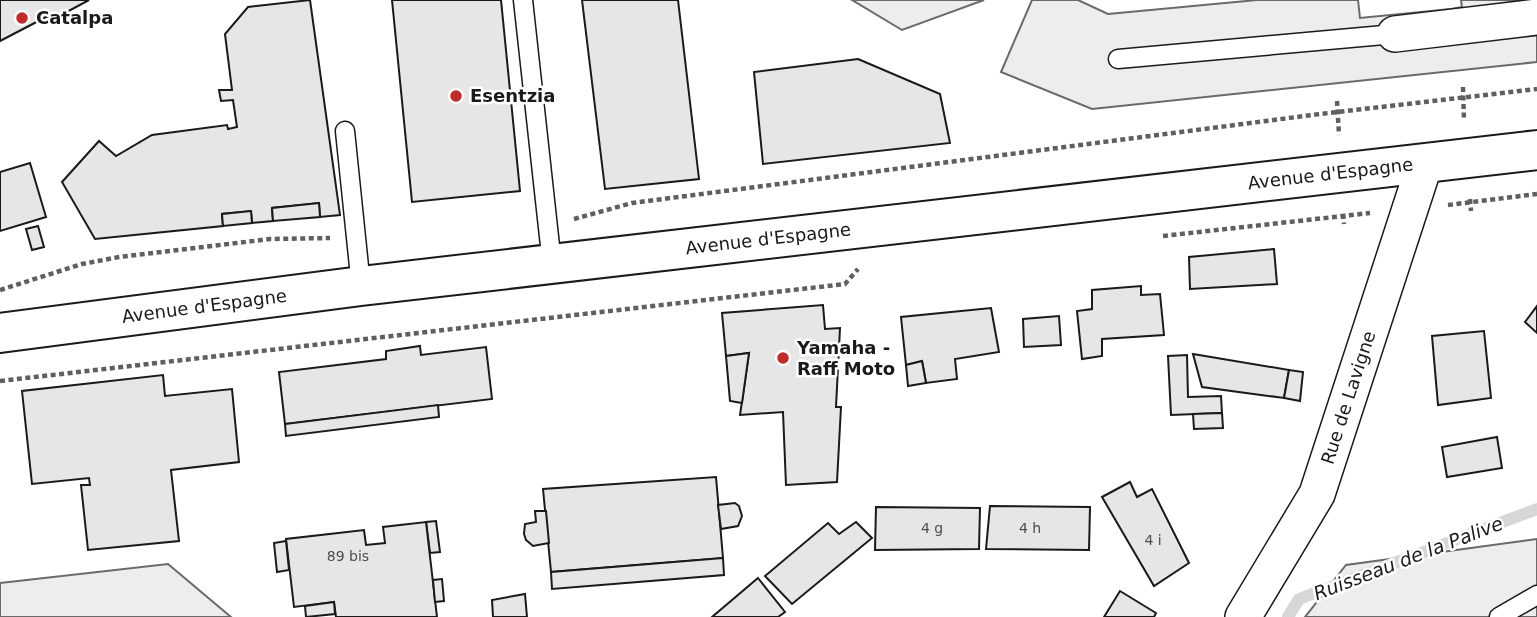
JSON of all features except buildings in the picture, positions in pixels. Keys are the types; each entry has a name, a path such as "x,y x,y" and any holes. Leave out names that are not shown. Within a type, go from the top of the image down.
{"main road":[{"name":"Avenue d'Espagne","path":"0,333 361,286 1537,150"}],"street":[{"path":"1395,34 1537,17"},
{"name":"Rue de Lavigne","path":"1243,617 1317,494 1425,163"}],"lane":[{"path":"523,0 552,264"},
{"path":"1118,59 1395,34"},
{"path":"345,131 361,286"},
{"path":"1499,617 1537,595"}],"path":[{"path":"548,226 632,203 1320,114 1537,89"},
{"path":"1444,205 1537,194"},
{"path":"1155,237 1380,212"},
{"path":"0,290 82,264 119,257 270,239 356,238"},
{"path":"0,381 845,284"}],"shaded area":[{"path":"852,0 984,0 902,30"},
{"path":"1032,0 1078,0 1108,14 1257,0 1358,0 1360,18 1451,9 1462,7 1461,0 1537,0 1537,62 1092,109 1001,72"},
{"path":"1537,539 1537,617 1305,617 1346,565"},
{"path":"168,564 231,617 0,617 0,583"}],"waterway":[{"name":"Ruisseau de la Palive","path":"1288,617 1299,599 1537,509"}],"place":[{"name":"Catalpa","path":"22,18"},
{"name":"Esentzia","path":"456,96"},
{"name":"Yamaha - Raff Moto","path":"783,358"}]}
